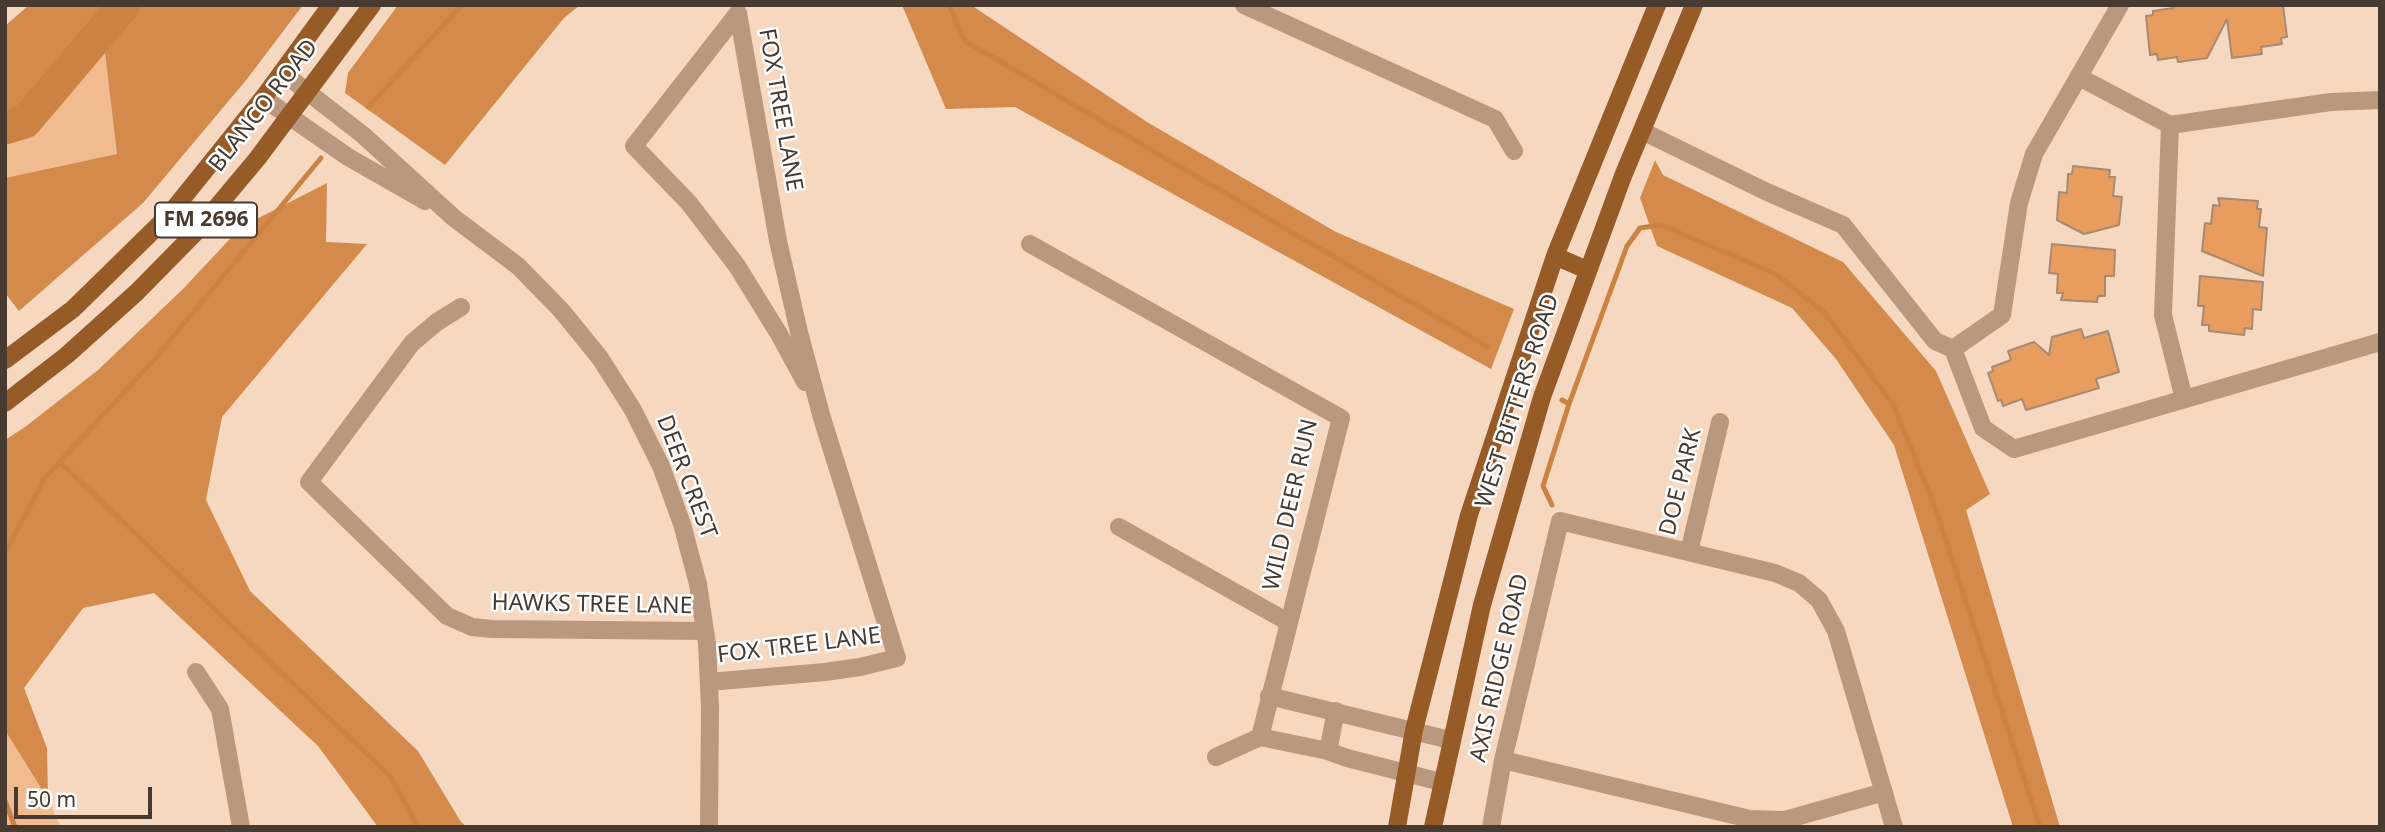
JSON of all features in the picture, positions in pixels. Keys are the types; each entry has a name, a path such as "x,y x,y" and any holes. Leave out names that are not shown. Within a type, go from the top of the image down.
{"main road":[{"name":"BLANCO ROAD","path":"5,360 73,309 169,215 263,98 331,5"},
{"name":"BLANCO ROAD","path":"5,403 67,355 138,292 195,233 257,159 372,5"},
{"name":"WEST BITTERS ROAD","path":"1397,827 1414,730 1469,515 1555,256 1657,5"},
{"name":"WEST BITTERS ROAD","path":"1433,827 1482,604 1542,397 1587,270 1694,5"},
{"path":"1555,256 1587,270"}],"street":[{"path":"1244,5 1495,119 1514,151"},
{"path":"1953,349 2002,315 2020,203 2034,153 2120,5"},
{"name":"FOX TREE LANE","path":"709,682 825,672 897,658 822,418 799,332 778,241 738,13 634,146 689,203 737,266 779,334 822,418"},
{"name":"DEER CREST","path":"282,72 363,135 454,218 518,266 561,310 600,358 633,410 660,466 682,524 698,584 709,682 709,827"},
{"path":"2079,77 2170,125 2331,102 2380,100"},
{"name":"DEER CREST","path":"263,98 348,157 454,218"},
{"path":"2170,125 2163,315 2184,399"},
{"path":"1642,131 1767,192 1843,225 1935,341 1953,349 1983,428 2014,449 2380,342"},
{"name":"WILD DEER RUN","path":"1030,244 1342,418 1260,737"},
{"name":"HAWKS TREE LANE","path":"461,307 437,322 412,343 309,482 447,616 472,627 705,631"},
{"name":"DOE PARK","path":"1689,552 1720,422"},
{"name":"AXIS RIDGE ROAD","path":"1491,827 1503,760 1560,521 1689,552"},
{"path":"1119,527 1288,622"},
{"path":"1689,552 1775,573 1799,583 1819,600 1836,631 1894,827"},
{"path":"196,672 219,709 241,827"},
{"path":"1269,695 1450,740"},
{"path":"1328,751 1336,712"},
{"path":"1216,757 1260,737 1328,751 1441,782"},
{"path":"1503,760 1750,819 1785,820 1884,792"}],"shaded area":[{"path":"29,5 303,5 247,79 143,203 19,311 5,293 5,178 117,154 105,53 15,111 5,114 5,26"},
{"path":"398,5 580,5 564,18 445,165 345,93 348,73"},
{"path":"902,5 971,5 1147,122 1336,232 1514,309 1491,369 1015,107 946,109"},
{"path":"105,52 117,154 5,178 5,114 15,111"},
{"path":"1655,160 1663,175 1843,262 1936,371 1990,494 1966,510 2060,827 2013,827 1894,445 1836,359 1792,308 1657,246 1640,198"},
{"path":"327,183 326,242 367,244 222,417 206,500 250,591 418,751 461,822 467,827 378,827 318,746 154,593 83,608 24,688 47,748 48,799 5,730 5,440 98,370 183,289 241,227"},
{"path":"6,729 48,799 61,827 5,827"}],"building":[{"path":"2173,5 2283,5 2287,37 2281,38 2282,44 2261,47 2262,54 2232,58 2227,19 2207,58 2178,62 2177,57 2158,60 2157,54 2150,55 2146,16 2153,15 2153,11 2173,8"},
{"path":"2073,166 2110,170 2109,177 2115,177 2113,196 2122,197 2119,225 2084,234 2057,220 2059,192 2067,193 2068,174 2072,174"},
{"path":"2218,198 2258,201 2257,209 2261,209 2259,227 2267,228 2263,276 2202,251 2205,223 2211,224 2213,205 2220,206"},
{"path":"2052,244 2115,250 2114,276 2105,276 2105,296 2098,296 2097,302 2061,300 2063,293 2057,293 2058,274 2049,273"},
{"path":"2200,276 2263,282 2261,310 2253,309 2252,329 2245,328 2244,335 2209,331 2209,325 2202,325 2204,306 2198,306"},
{"path":"2081,329 2084,338 2108,331 2119,372 2096,379 2099,388 2026,410 2022,399 2003,406 2001,400 1998,401 1988,373 1993,371 1992,367 2011,360 2008,351 2034,342 2049,355 2052,337"}],"waterway":[{"path":"5,128 25,122 124,5"},
{"path":"368,107 462,5"},
{"path":"949,5 965,41 1488,347"},
{"path":"5,553 44,479 153,361 321,158"},
{"path":"1562,400 1569,404 1627,246 1640,228 1661,225 1776,274 1825,313 1894,406 1935,507 2040,827"},
{"path":"1552,505 1543,486 1569,404"},
{"path":"60,462 390,776 418,827"},
{"path":"5,801 15,827"}]}
